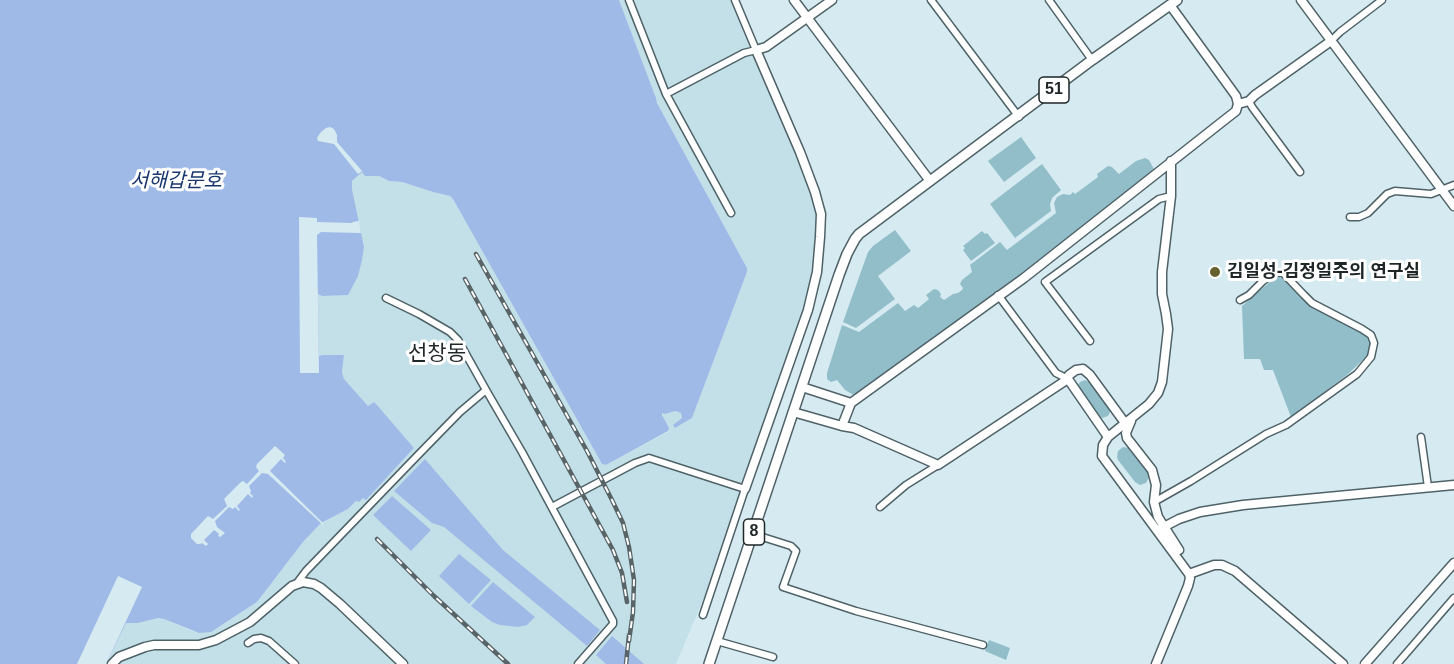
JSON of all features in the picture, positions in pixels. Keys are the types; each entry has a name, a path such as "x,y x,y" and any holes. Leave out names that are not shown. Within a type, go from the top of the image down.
{"main road":[{"name":"51","path":"798,399 839,275 852,244 859,234 1019,117 1092,60 1174,3"},
{"name":"8","path":"709,664 798,399"}],"street":[{"path":"629,0 666,94 731,213"},
{"path":"703,615 808,310 817,272 821,214 800,152 735,0"},
{"path":"794,0 930,181"},
{"path":"666,94 744,52 766,47 832,0"},
{"path":"931,0 1019,117"},
{"path":"1049,0 1092,60"},
{"path":"1301,0 1454,206"},
{"path":"1238,104 1249,101 1331,41 1382,0"},
{"path":"842,426 850,403 1024,278 1236,111 1238,104 1236,96 1174,3"},
{"path":"1249,101 1300,172"},
{"path":"1156,664 1188,586 1189,572 1161,528 1102,456 1103,446 1108,436 1154,399 1162,382 1168,329 1162,294 1162,272 1171,196 1171,161"},
{"path":"1350,217 1359,217 1368,213 1387,194 1395,191 1431,194 1454,185"},
{"path":"1090,341 1045,282 1159,199 1171,196"},
{"path":"1154,502 1266,434 1286,425 1357,374 1371,357 1374,343 1371,335 1312,303 1283,273 1275,272 1240,300"},
{"path":"998,295 1056,373 1068,379 1108,436"},
{"path":"386,298 426,318 450,332 458,340 612,616 613,624 578,664"},
{"path":"880,507 906,485 1068,379 1069,375 1076,370 1083,369 1090,375 1129,420"},
{"path":"802,387 850,403"},
{"path":"112,664 124,654 145,647 199,645 216,640 250,622 297,583 418,454 486,390"},
{"path":"793,412 854,429 939,465"},
{"path":"1129,420 1127,438 1152,470 1155,485 1154,502 1161,528"},
{"path":"1421,437 1428,487"},
{"path":"552,507 635,463 649,458 745,489"},
{"path":"1161,528 1200,512 1243,505 1454,484"},
{"path":"753,534 791,546 796,551 783,587 856,612 983,645"},
{"path":"1365,664 1454,563"},
{"path":"1189,572 1214,565 1222,565 1235,571 1343,664"},
{"path":"297,583 308,582 321,588 403,664"},
{"path":"1396,664 1454,598"},
{"path":"248,643 261,638 269,641 295,664"},
{"path":"717,641 773,657"}],"shaded area":[{"path":"619,0 739,0 823,212 821,269 752,484 676,664 106,664 125,623 138,623 158,618 199,633 219,627 257,602 303,542 321,523 348,509 356,501 364,497 366,500 414,448 377,405 368,406 344,379 342,372 344,356 319,357 318,294 363,247 352,189 352,181 362,171 370,176 402,182 450,196 453,199 602,464 606,465 668,432 662,413 675,411 681,413 682,418 675,428 692,418 747,268 657,103"},
{"path":"1021,137 1036,158 1004,182 988,161"},
{"path":"1145,158 1149,160 1155,171 1022,275 857,397 845,390 837,380 831,382 827,379 842,325 859,332 898,303 905,311 914,305 918,308 929,299 926,295 934,289 938,290 940,297 944,300 958,293 963,288 960,284 962,280 972,272 970,265 1000,242 1007,250 1056,213 1054,203 1057,197 1063,194 1070,195 1073,192 1075,194 1098,177 1097,174 1108,166 1119,174 1136,161"},
{"path":"1042,164 1061,190 1052,198 1051,211 1015,238 990,204"},
{"path":"895,230 911,251 878,276 895,299 856,328 843,322 868,252"},
{"path":"982,231 987,233 995,243 971,261 963,250 965,248 963,246"},
{"path":"1277,276 1287,281 1307,303 1358,329 1369,338 1371,343 1368,355 1347,375 1291,417 1273,370 1264,370 1260,359 1244,359 1242,306"},
{"path":"1085,380 1090,383 1109,408 1108,416 1102,418 1098,415 1079,390 1078,385"},
{"path":"1123,447 1132,450 1148,473 1146,483 1140,485 1135,482 1118,460 1118,451"},
{"path":"989,640 1010,648 1006,660 985,651"}],"water":[{"name":"서해갑문호","path":"0,0 619,0 657,103 747,268 692,418 675,428 673,425 682,418 681,413 675,411 662,413 669,428 668,431 606,465 602,464 453,199 450,196 402,182 389,181 379,176 365,176 362,172 352,181 352,189 364,247 362,260 358,276 348,295 322,296 318,294 319,356 344,355 342,372 344,379 368,406 374,402 414,448 366,500 363,498 359,502 356,501 348,509 321,523 303,542 257,602 211,632 199,633 158,618 138,623 126,623 106,664 0,664"},
{"path":"425,459 503,550 600,630 587,646 444,527 432,523 394,491"},
{"path":"392,496 431,530 411,551 373,515"},
{"path":"459,554 491,580 469,604 439,576"},
{"path":"493,582 535,617 527,625 518,627 500,625 492,622 471,606"},
{"path":"612,636 644,664 606,664 596,655"}],"pier":[{"path":"330,127 337,135 337,142 362,171 358,174 334,144 318,141 317,138 321,132"},
{"path":"299,217 317,218 317,222 352,223 359,221 361,233 321,232 317,235 319,373 300,373"},
{"path":"275,446 285,455 283,458 286,462 281,459 270,471 324,524 268,474 262,473 249,486 252,498 248,494 237,506 239,511 235,507 233,509 229,507 215,521 217,527 225,533 220,537 214,530 204,540 208,544 206,546 202,543 197,544 191,538 191,534 208,516 213,519 227,506 224,499 241,482 247,484 259,471 257,464"},
{"path":"118,576 142,587 106,664 77,664"}],"railway":[{"path":"476,254 587,451 623,523 634,580 629,641"},
{"path":"465,279 613,550 622,573 627,602"},
{"path":"377,539 434,596 508,664"},
{"path":"626,664 629,635"}],"place":[{"name":"김일성-김정일주의 연구실","path":"1215,272"}],"district":[{"name":"선창동","path":"437,354"}]}
